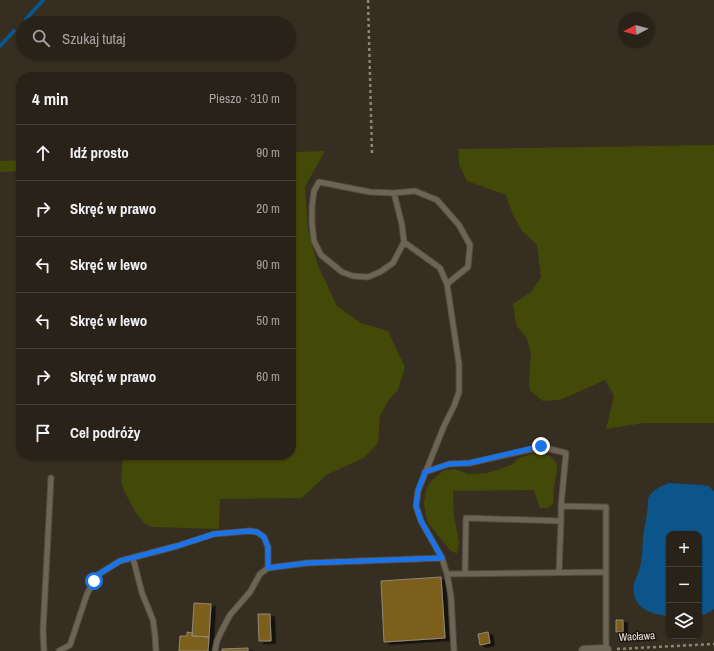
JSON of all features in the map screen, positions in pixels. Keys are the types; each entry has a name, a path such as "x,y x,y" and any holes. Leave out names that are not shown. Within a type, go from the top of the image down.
{"street":[{"name":"Wacława","path":"584,651 606,650"}],"lane":[{"path":"394,193 402,225 404,242 393,263 380,272 368,277 353,276 342,272 321,255 314,241 312,224 314,191 319,182 370,192 394,193 415,191 437,200 459,225 470,245 468,267 447,284"},
{"path":"404,242 440,268 447,284 459,364 459,392 418,490 416,506 421,521 442,558 447,574 451,596 454,651"},
{"path":"425,472 449,464 470,463 541,446 566,454 561,506 560,572"},
{"path":"44,651 43,632 51,478"},
{"path":"561,506 606,507 606,650"},
{"path":"465,574 466,518 561,521"},
{"path":"59,651 70,645 87,594 94,581 99,574 120,561 177,546 214,534 249,531 257,532 264,537 268,547 268,568"},
{"path":"133,558 142,593 153,620 156,634 156,651"},
{"path":"215,651 217,641 230,616 250,592 260,574 268,568 307,563 442,558"},
{"path":"447,574 606,572"}],"path":[{"path":"368,0 372,153"},
{"name":"Wacława","path":"606,650 714,644"}],"green space":[{"path":"714,145 714,423 644,423 606,429 614,396 605,380 560,400 543,401 530,391 529,380 531,354 527,339 516,325 513,304 531,292 541,277 537,245 522,231 513,215 506,195 467,181 459,165 458,149"},
{"path":"325,151 305,187 308,230 319,268 337,306 361,323 388,331 405,367 398,390 388,401 380,416 378,443 364,458 326,475 302,498 220,499 219,529 154,527 145,524 136,513 124,491 121,481 123,460 296,460 296,152"},
{"path":"16,160 16,171 0,172 0,161"},
{"path":"533,454 544,454 550,456 555,461 557,466 553,504 547,508 540,508 534,490 453,491 454,516 459,542 457,554 450,550 428,523 426,516 424,503 426,489 431,481 443,471 455,469 468,474 486,473 511,465 519,458"}],"water":[{"path":"669,483 702,485 708,486 714,491 714,609 702,616 702,531 666,531 666,616 655,614 643,608 638,604 635,598 634,584 641,563 648,499 656,489"}],"building":[{"path":"441,577 445,638 384,642 381,581"},
{"path":"194,603 211,604 209,637 192,636"},
{"path":"258,614 270,614 271,641 259,641"},
{"path":"616,620 623,620 623,632 616,632"},
{"path":"187,632 193,633 192,636 209,637 208,651 179,651 180,636 187,636"},
{"path":"488,632 490,643 480,645 478,634"},
{"path":"248,648 248,651 222,651 222,649"}],"waterway":[{"path":"29,16 43,0"},
{"path":"0,46 14,31"}],"route":[{"path":"94,581 99,574 120,561 177,546 214,534 249,531 257,532 264,537 268,547 268,568 307,563 442,558 421,521 416,506 418,490 425,472 449,464 470,463 541,446"}]}
